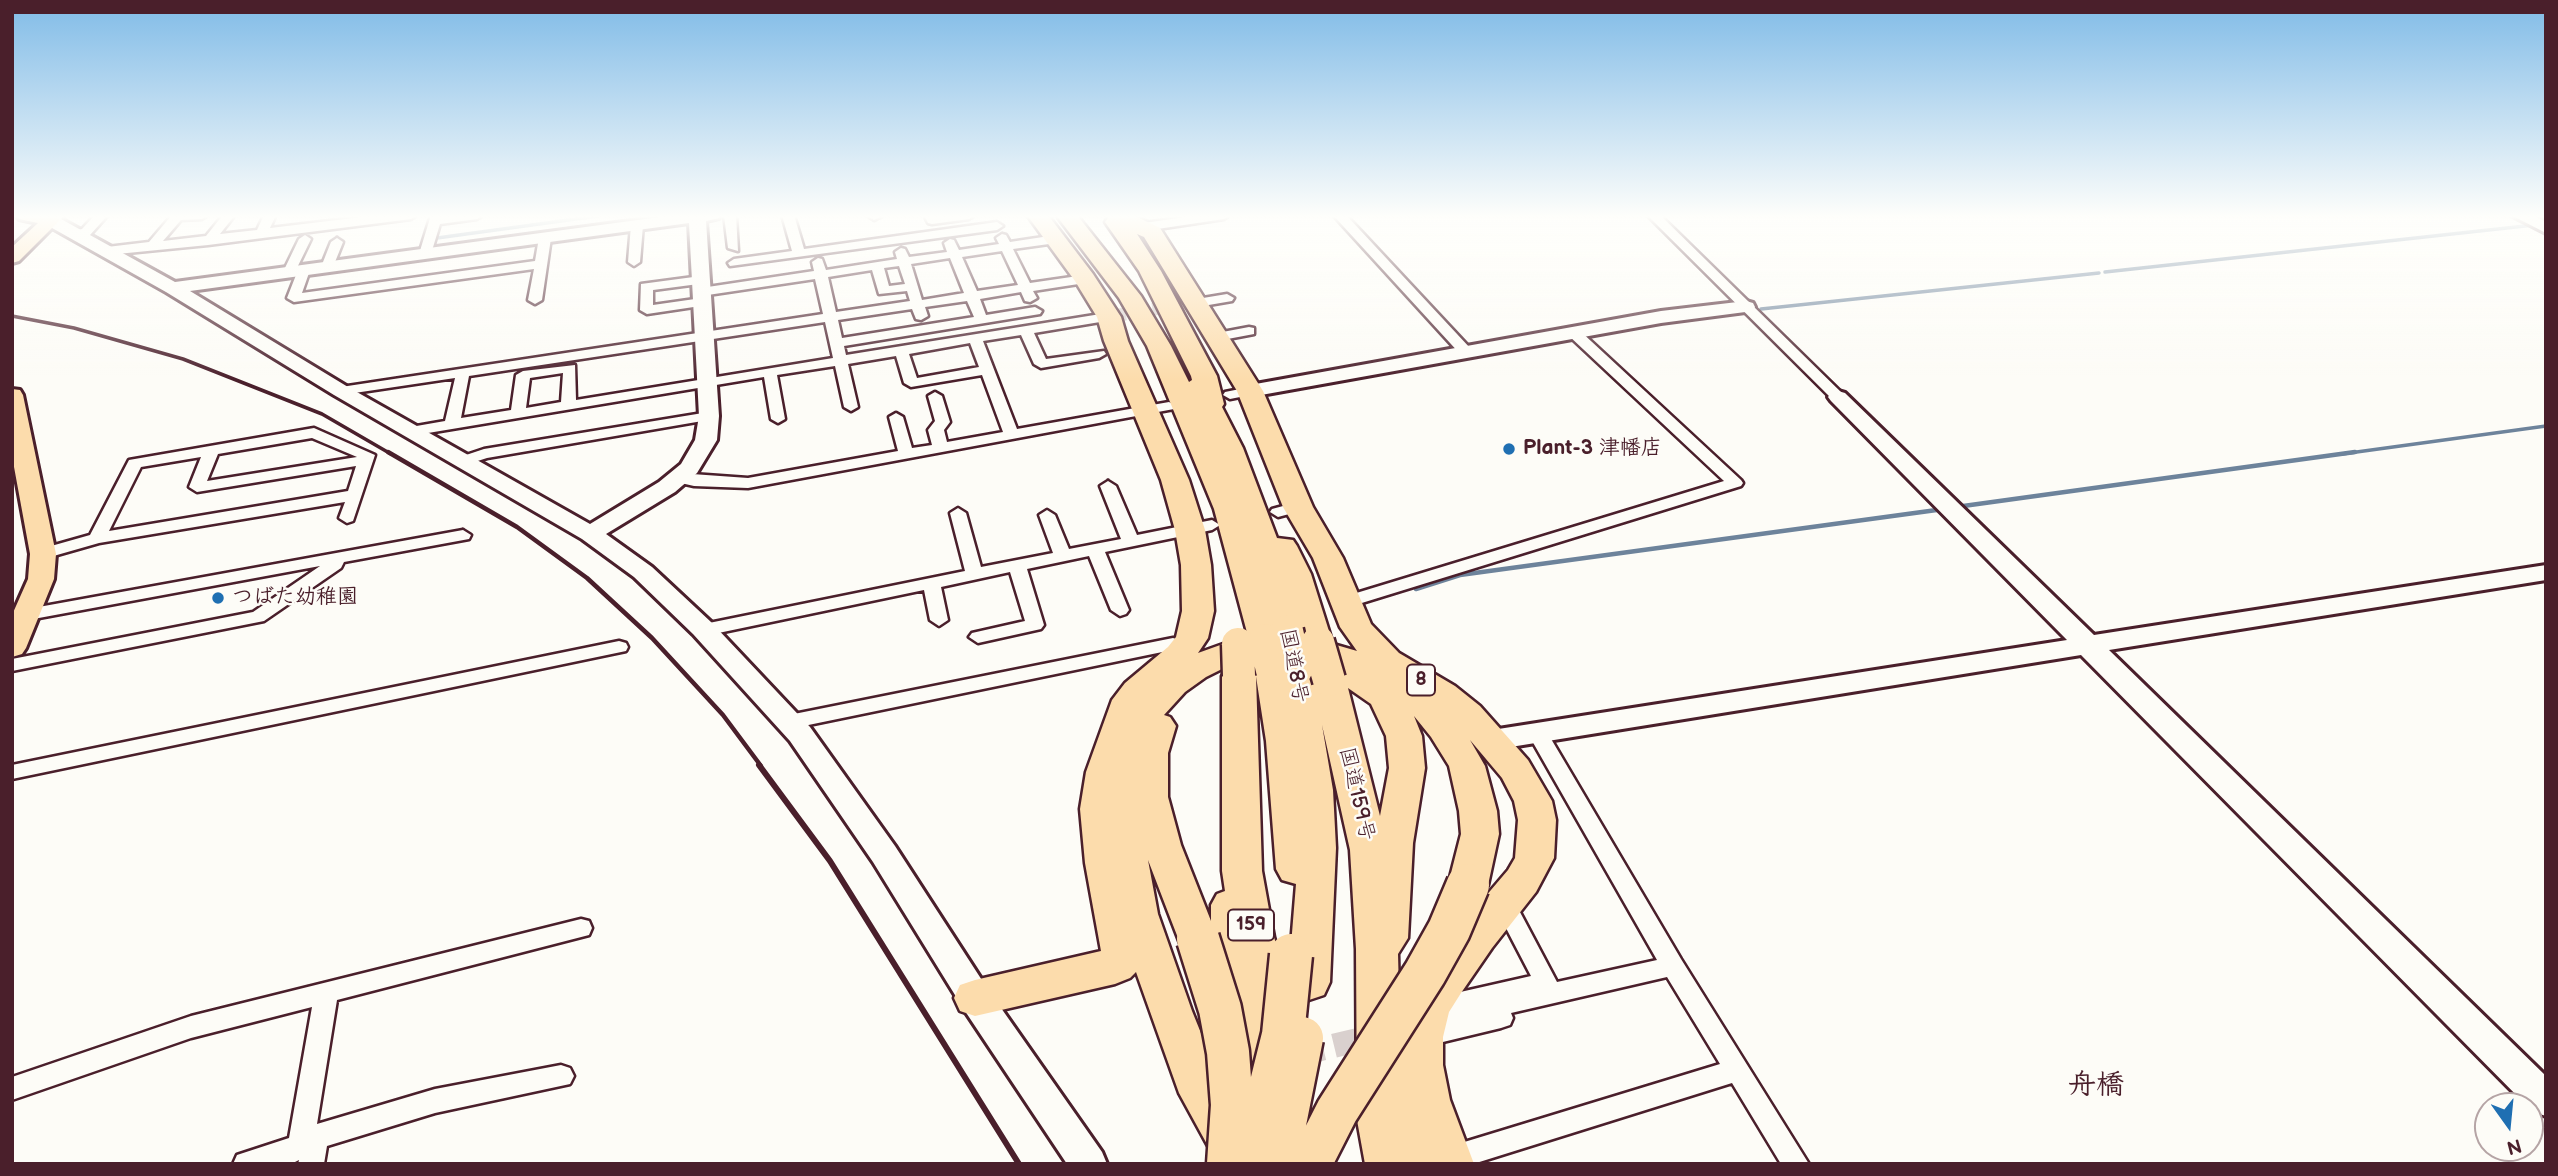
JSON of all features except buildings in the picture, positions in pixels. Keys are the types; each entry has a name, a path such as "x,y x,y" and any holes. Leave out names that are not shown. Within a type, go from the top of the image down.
{"highway":[{"name":"8","path":"1080,270 1111,316 1116,341 1200,404"},
{"name":"8","path":"1092,270 1328,558 1356,627 1371,647 1387,661 1443,694 1492,740 1525,783 1537,820 1534,858 1521,881 1486,894 1478,936 1435,1020"},
{"name":"8","path":"1129,270 1173,336 1217,450"},
{"name":"8","path":"1149,270 1204,376 1200,404"},
{"name":"8","path":"975,998 1115,966 1124,958 1105,863 1099,809 1104,772 1119,719 1130,700 1185,648 1195,629 1198,611 1196,565 1201,527 1175,480 1200,404 1233,334 1201,302 1182,270"},
{"name":"国道159号","path":"1322,1164 1267,991 1253,937 1242,871 1241,807 1280,657 1295,574 1242,457 1217,450 1205,466 1232,560 1280,657 1369,850 1377,970 1380,1119 1389,1164"},
{"path":"1217,1164 1202,1093 1170,1011 1138,914 1123,809 1127,767 1135,737 1151,708 1173,684 1223,654 1279,647 1335,655 1379,673 1432,712 1467,766 1478,811 1486,894 1449,930 1338,1111 1310,1164"},
{"name":"国道8号","path":"1251,1164 1300,968 1313,949 1317,848 1314,790 1280,657"},
{"path":"1228,1164 1232,1105 1228,1052 1220,1009 1198,939 1161,845 1149,797 1150,753 1160,719 1180,695 1201,679 1222,669 1256,660 1282,658 1309,660 1340,669 1365,683 1383,696 1397,717 1404,736 1407,768 1394,843 1387,938 1377,970 1404,1110 1439,1162"},
{"path":"1241,807 1229,853 1234,960 1244,1021 1292,1164"},
{"name":"国道8号","path":"1277,1164 1299,1057 1300,968"},
{"path":"1435,1020 1421,1065 1439,1162"},
{"path":"1202,1093 1216,1112 1242,1164"}],"main road":[{"path":"12,395 43,554 41,579 12,648"}],"street":[{"path":"140,270 341,391 590,534 643,572 704,630 789,722 884,854 975,998 1089,1164"},
{"path":"172,288 305,270"},
{"path":"296,271 294,298 498,270"},
{"path":"535,300 540,270"},
{"path":"590,534 650,500 689,468 702,447 709,428 709,416 701,270"},
{"path":"820,270 851,407"},
{"path":"701,291 850,270"},
{"path":"878,270 884,291 911,287"},
{"path":"906,270 925,329"},
{"path":"960,270 982,320"},
{"path":"1017,270 1042,327"},
{"path":"1390,270 1466,352"},
{"path":"1708,270 2546,1100"},
{"path":"341,391 1085,279"},
{"path":"678,478 737,484 1200,404 1573,332 1661,317 1746,307"},
{"path":"837,343 1035,311"},
{"path":"410,431 1111,316"},
{"path":"1026,330 1041,363 1099,354"},
{"path":"1346,603 1735,483 1573,332"},
{"path":"975,338 1012,435"},
{"path":"901,350 911,383 987,370"},
{"path":"518,414 523,375 570,368 568,405"},
{"path":"452,424 463,372"},
{"path":"771,373 778,419"},
{"path":"935,396 943,422 936,430 941,448"},
{"path":"462,461 484,454 709,416"},
{"path":"896,417 906,454"},
{"path":"97,538 135,463 314,433 366,455 348,518"},
{"path":"211,451 197,487 365,460"},
{"path":"1108,486 1131,542"},
{"path":"43,554 97,538 355,495"},
{"path":"958,513 974,574"},
{"path":"1047,515 1063,556"},
{"path":"704,630 1201,527"},
{"path":"28,614 463,535"},
{"path":"1095,549 1120,610"},
{"path":"12,665 258,617 335,564 337,558"},
{"path":"978,637 1035,625 1017,565"},
{"path":"1492,740 2546,572"},
{"path":"931,583 939,620"},
{"path":"789,722 1173,644 1185,648"},
{"path":"12,772 618,647"},
{"path":"1537,732 1673,967 1796,1164"},
{"path":"1435,1020 1552,1006 1549,989 1486,894"},
{"path":"12,1089 191,1027 581,929"},
{"path":"1435,1020 1549,989 1673,967"},
{"path":"306,1155 326,993"},
{"path":"1439,1162 1738,1070"},
{"path":"306,1155 318,1136 435,1101 561,1076"},
{"path":"246,1164 287,1153 306,1155"}],"waterway":[{"path":"2105,272 2124,270"},
{"path":"1761,309 2099,273"},
{"path":"2342,454 2546,426"},
{"path":"1956,507 2355,452"},
{"path":"1416,589 1460,575 1944,509"}],"tunnel":[{"path":"1113,316 1184,304"},
{"path":"1300,1054 1378,1035"}],"railway":[{"path":"12,316 74,328 183,359 322,414 391,454"},
{"path":"388,452 517,527 587,578 652,638 723,715 761,766"},
{"path":"759,765 830,861 1019,1164"}],"place":[{"name":"Plant-3 津幡店","path":"1509,449"},
{"name":"つばた幼稚園","path":"218,598"}],"district":[{"name":"舟橋","path":"2096,1086"}]}
